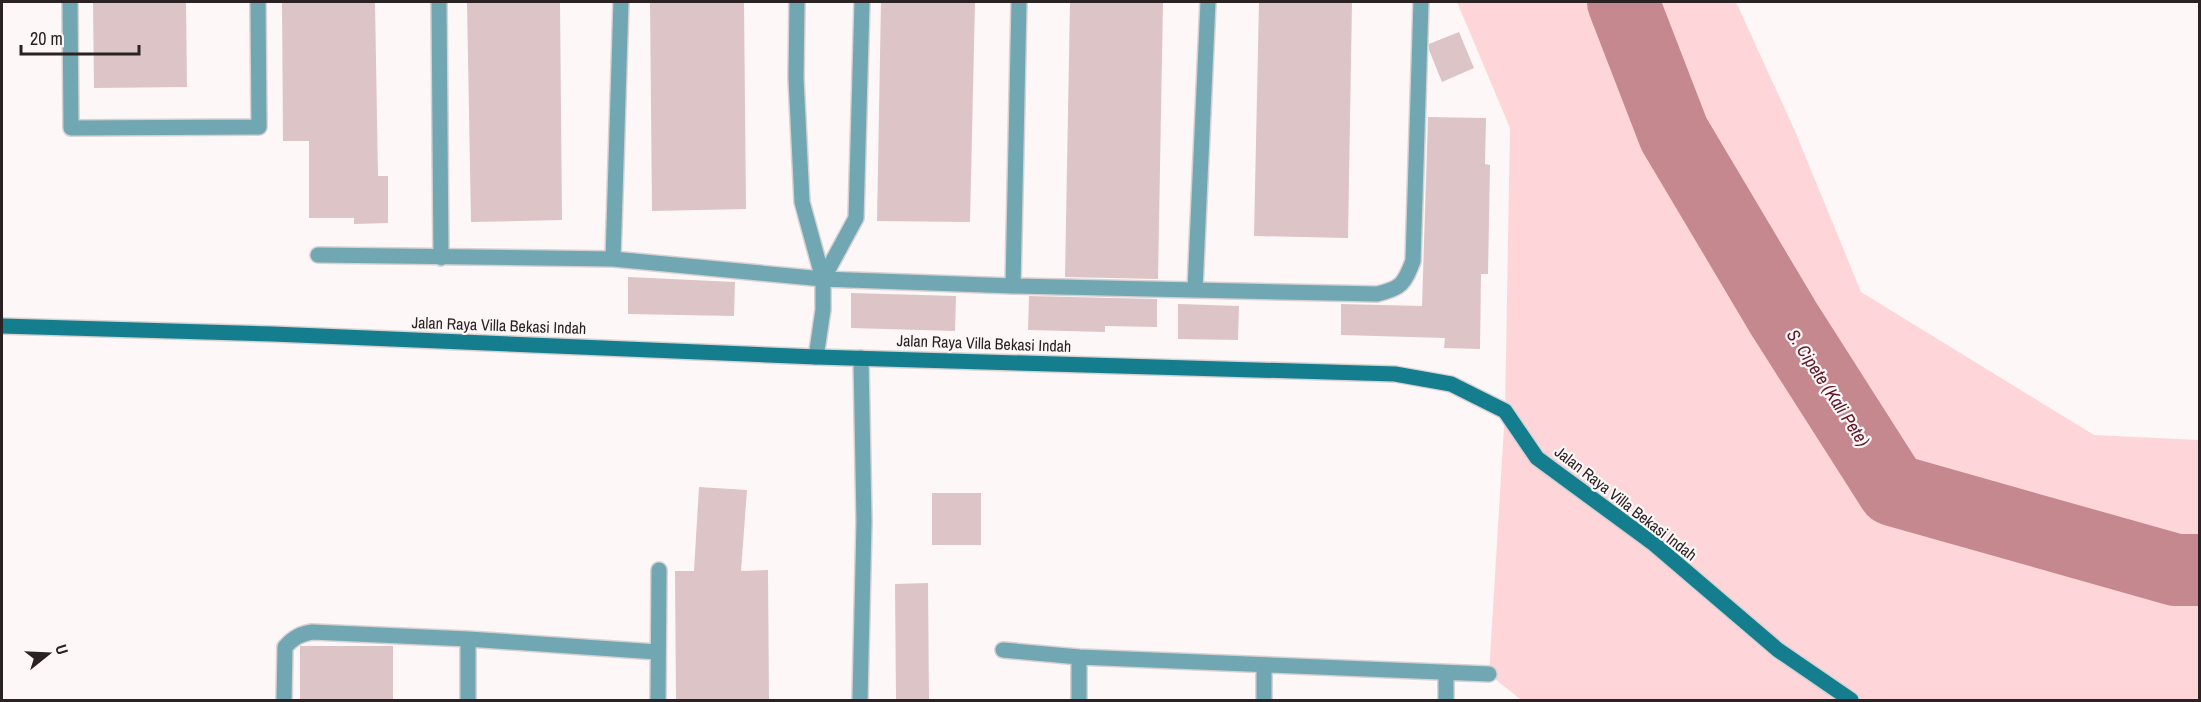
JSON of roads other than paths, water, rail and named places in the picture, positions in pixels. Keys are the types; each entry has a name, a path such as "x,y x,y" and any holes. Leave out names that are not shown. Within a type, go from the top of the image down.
{"main road":[{"name":"Jalan Raya Villa Bekasi Indah","path":"2,326 273,334 816,357 1395,374 1451,384 1505,411 1537,458 1654,544 1778,650 1851,700"}],"street":[{"path":"70,2 71,128 259,127 258,2"},
{"path":"439,2 441,258"},
{"path":"613,259 621,2"},
{"path":"797,2 796,78 802,202 823,279 816,357"},
{"path":"823,279 856,218 862,2"},
{"path":"1013,286 1019,2"},
{"path":"1195,289 1208,2"},
{"path":"318,255 613,259 823,279 1013,286 1377,294 1392,291 1405,281 1413,261 1421,2"},
{"path":"861,358 864,522 861,700"},
{"path":"658,700 659,570"},
{"path":"284,700 285,647 301,634 312,632 468,639 657,652"},
{"path":"468,639 468,700"},
{"path":"1003,650 1079,657 1489,674"},
{"path":"1079,657 1079,700"},
{"path":"1264,666 1264,700"},
{"path":"1446,674 1446,700"}],"waterway":[{"name":"S. Cipete (Kali Pete)","path":"1623,2 1674,134 1784,319 1893,490 2176,570 2200,570"}]}
